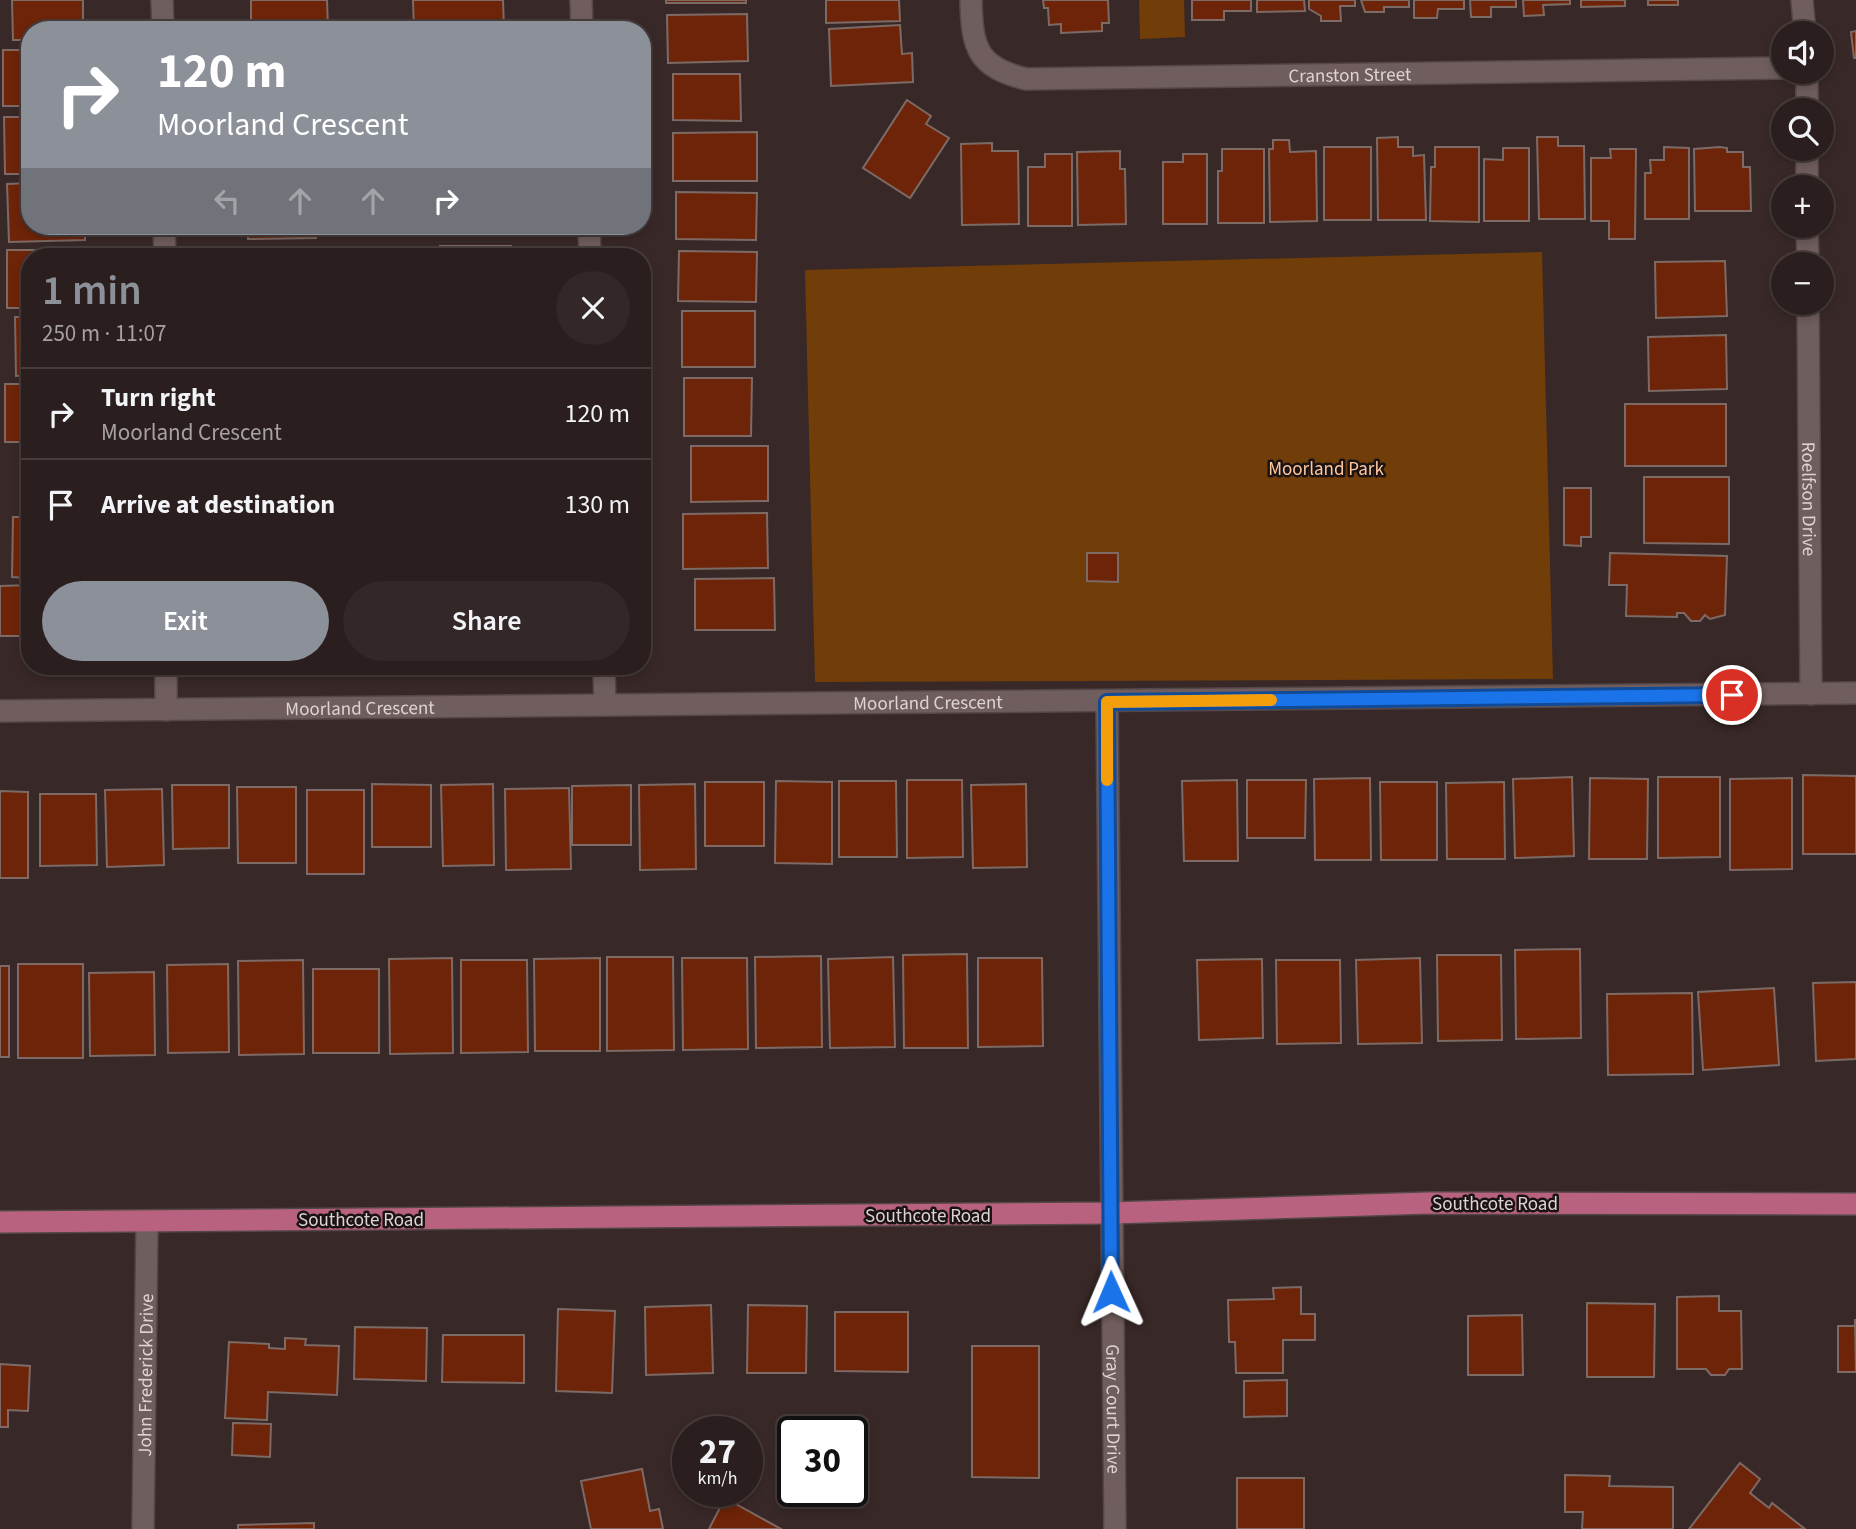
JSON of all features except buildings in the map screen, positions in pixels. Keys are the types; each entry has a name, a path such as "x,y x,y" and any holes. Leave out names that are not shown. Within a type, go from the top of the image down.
{"main road":[{"name":"Southcote Road","path":"0,1222 1110,1213 1429,1203 1856,1204"}],"street":[{"path":"162,0 163,21"},
{"path":"581,0 582,21"},
{"name":"Cranston Street","path":"971,0 974,41 984,62 1004,74 1026,79 1771,68"},
{"path":"1802,0 1804,21"},
{"name":"Roelfson Drive","path":"1808,315 1811,694"},
{"path":"166,675 166,710"},
{"path":"604,675 605,705"},
{"name":"Moorland Crescent","path":"0,712 1856,694"},
{"name":"Gray Court Drive","path":"1107,702 1115,1529"},
{"name":"John Frederick Drive","path":"144,1529 147,1221"}],"green space":[{"path":"1139,0 1184,0 1185,37 1140,39"},
{"name":"Moorland Park","path":"1542,252 1553,679 815,682 805,270"}],"slow traffic":[{"path":"1107,780 1107,702 1271,700"}],"route":[{"path":"1111,1292 1107,702 1732,695"}]}
